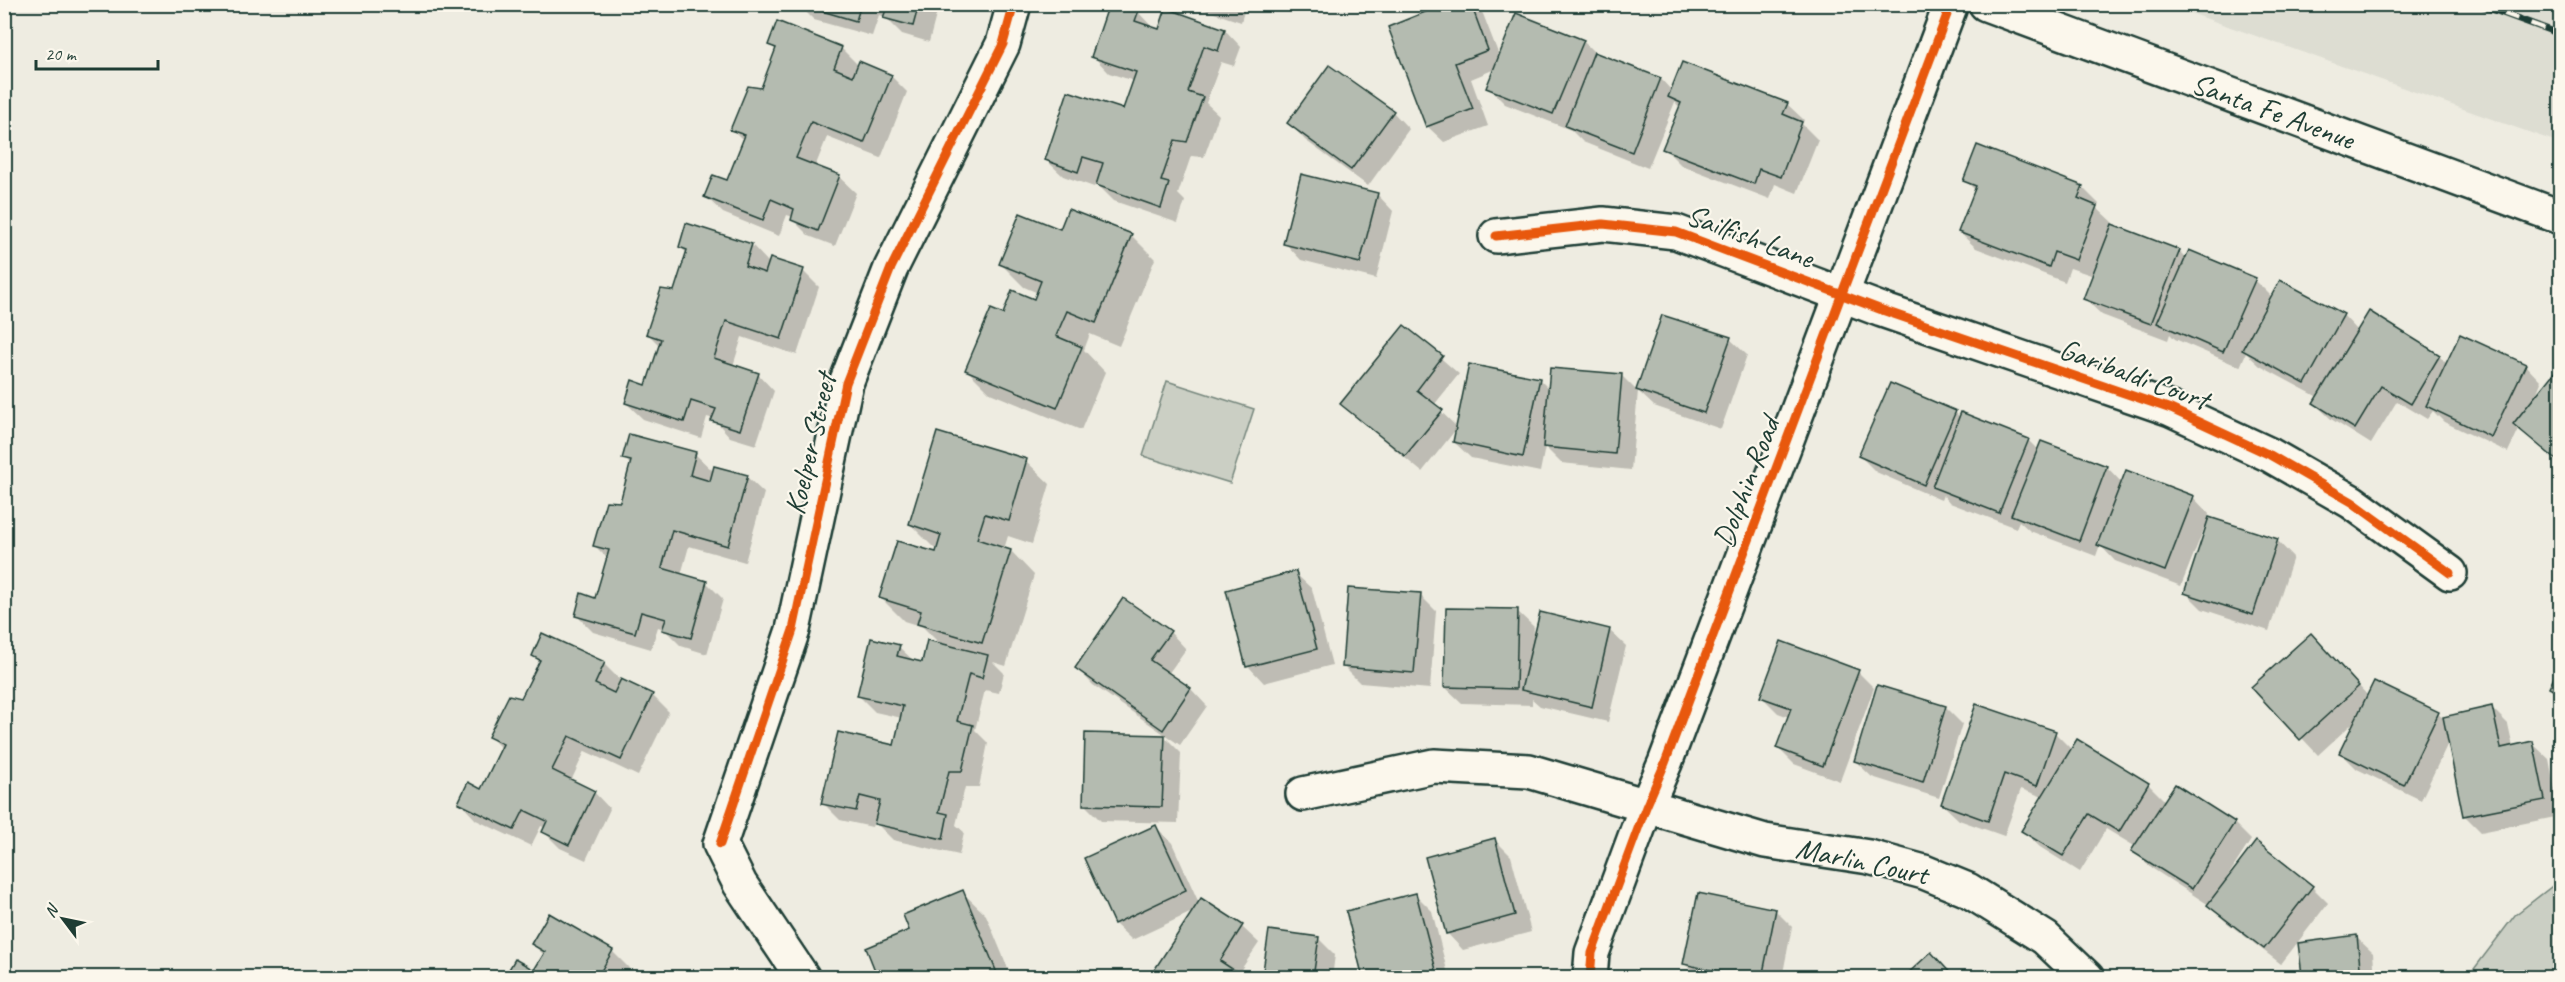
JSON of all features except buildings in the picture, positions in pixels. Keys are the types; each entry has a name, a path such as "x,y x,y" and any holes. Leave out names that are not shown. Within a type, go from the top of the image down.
{"street":[{"name":"Koelper Street","path":"803,978 740,884 720,844 793,630 846,383 891,268 1003,44 1014,4"},
{"name":"Dolphin Road","path":"1590,978 1592,953 1646,807 1665,764 1843,296 1951,4"},
{"name":"Santa Fe Avenue","path":"1986,4 2560,217"},
{"name":"Sailfish Lane","path":"1496,236 1603,224 1676,232 1843,296"},
{"name":"Garibaldi Court","path":"1843,296 2171,409 2270,455 2352,502 2450,573"},
{"name":"Marlin Court","path":"1304,794 1434,766 1529,771 1765,842 1869,857 1924,872 1968,890 2044,938 2087,978"}],"shaded area":[{"path":"2168,5 2560,5 2560,143"},
{"path":"1167,381 1254,409 1230,483 1143,456"},
{"path":"2560,880 2560,977 2468,977 2515,915"}],"railway":[{"path":"2478,4 2560,34"}],"cycle path":[{"path":"720,844 793,630 846,383 891,268 1003,44 1014,4"},
{"path":"1590,978 1592,953 1646,807 1665,763 1951,4"},
{"path":"1496,236 1603,224 1676,232 1882,310 2171,409 2270,455 2352,502 2450,573"}]}
